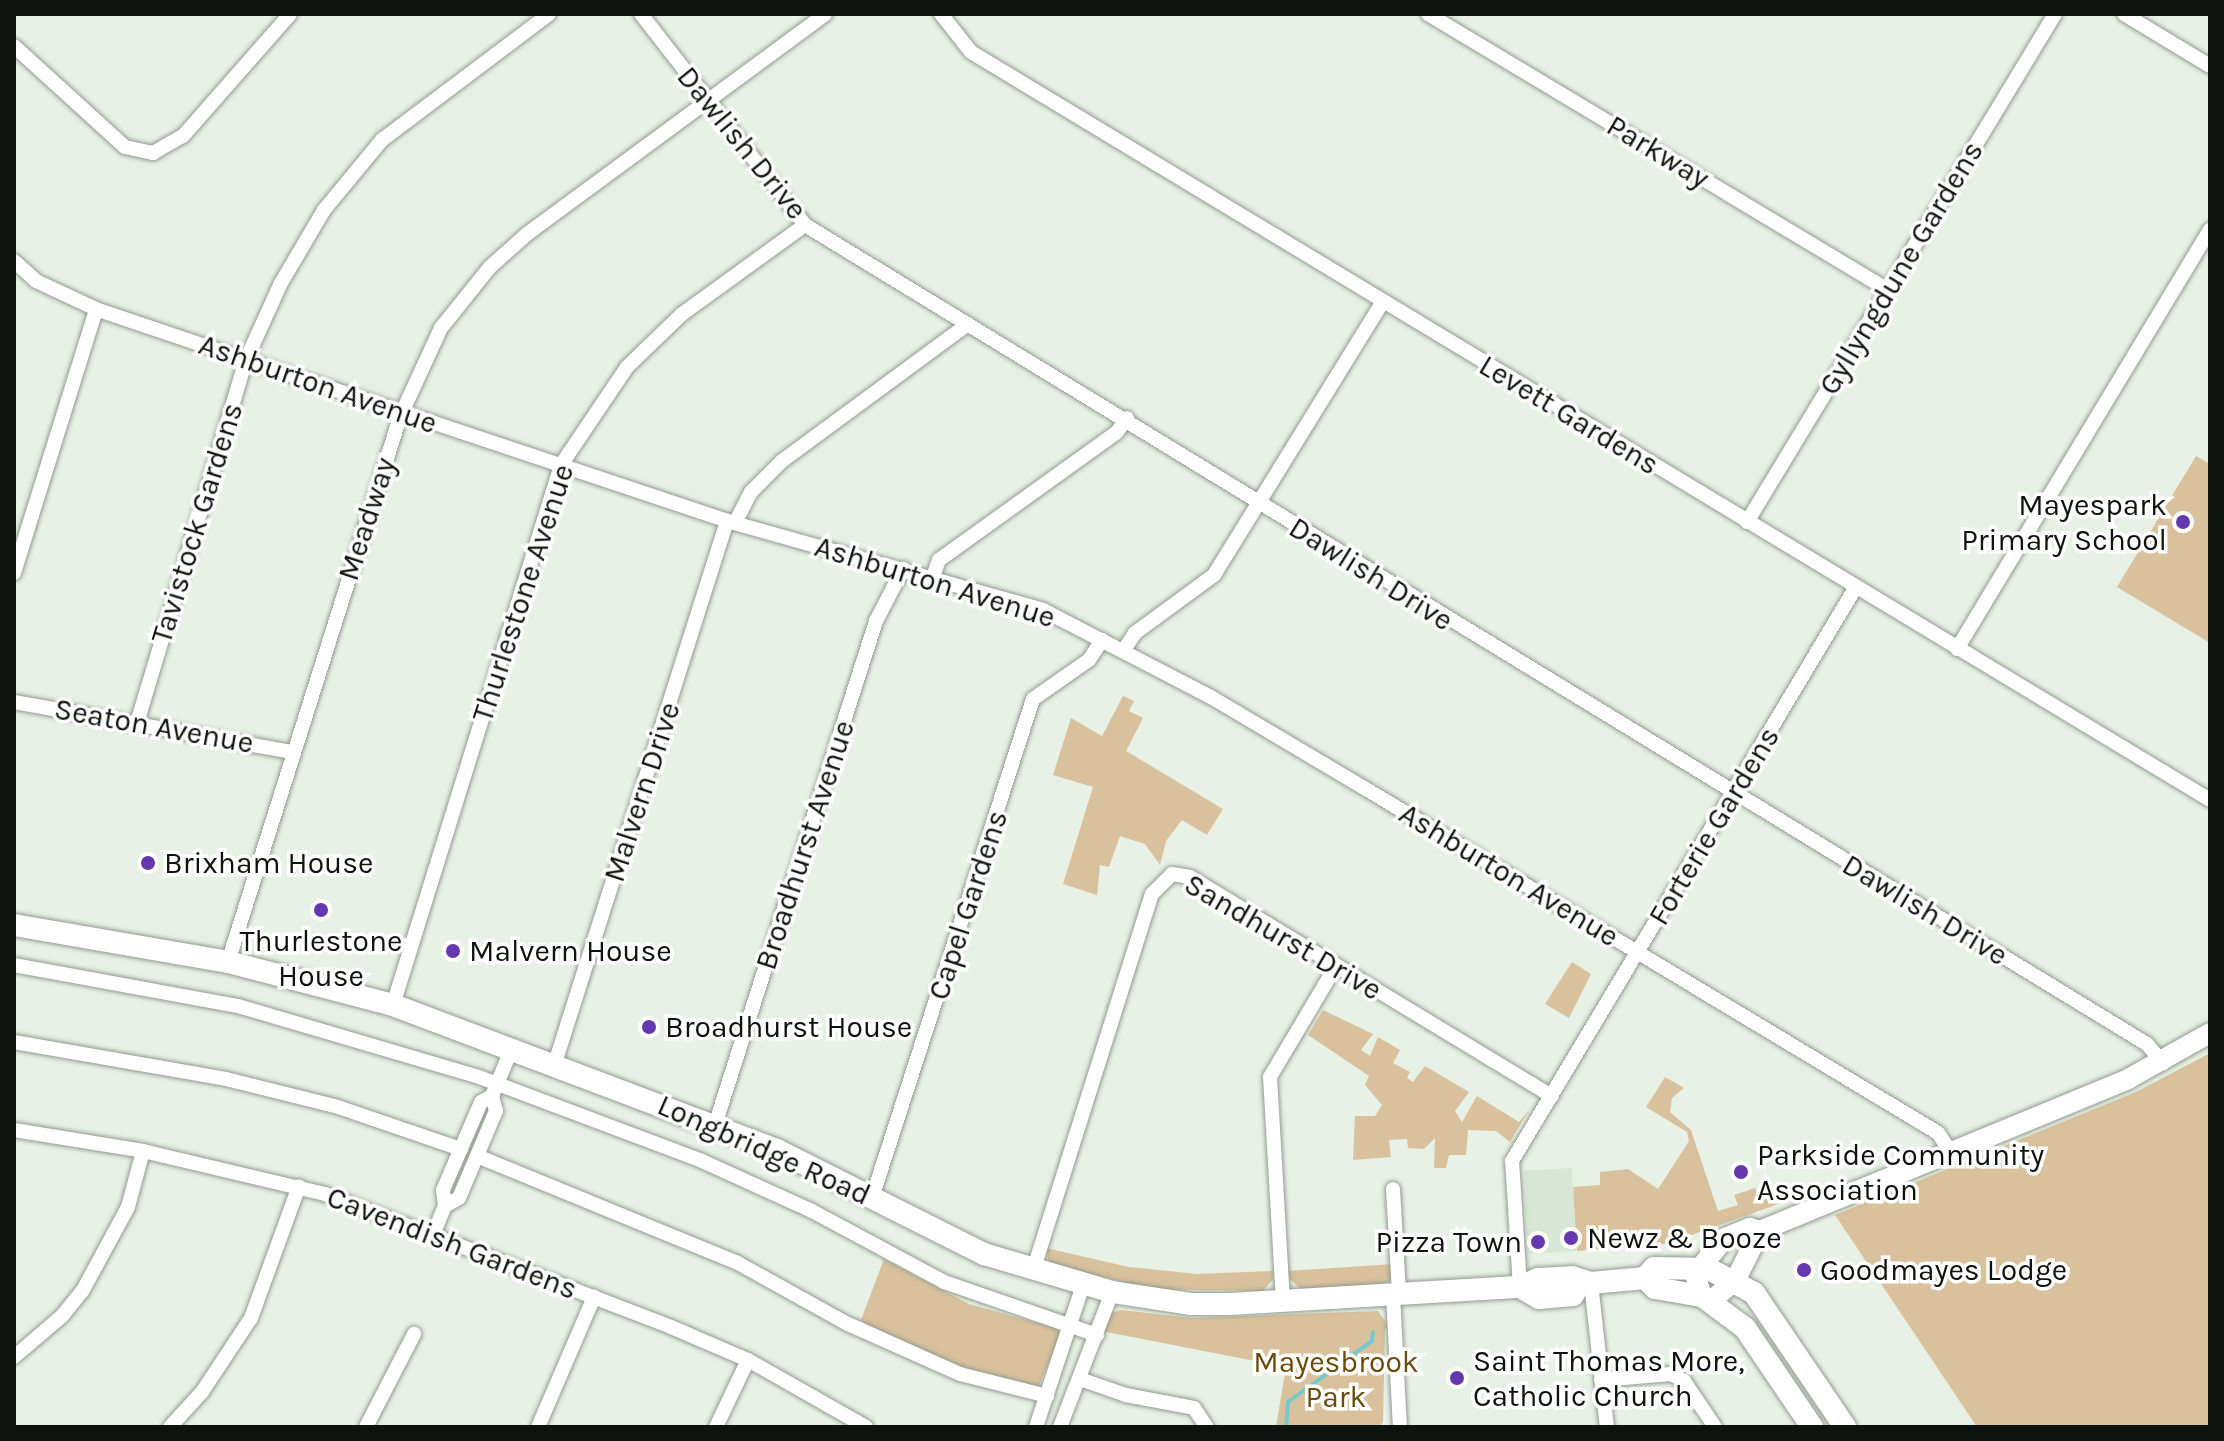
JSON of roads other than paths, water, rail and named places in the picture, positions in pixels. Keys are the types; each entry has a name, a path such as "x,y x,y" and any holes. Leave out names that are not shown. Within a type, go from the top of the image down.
{"main road":[{"name":"Longbridge Road","path":"14,925 228,962 393,1005 715,1125 984,1254 1112,1292 1190,1304 1283,1302 1520,1287 1538,1279 1572,1277 1585,1283 1645,1278 1654,1268 1699,1267 1736,1279 1754,1293 1845,1427"},
{"path":"1760,1231 1736,1279 1706,1299 1696,1282 1699,1267 1725,1238 1750,1228 1760,1231 2163,1063 2210,1033"},
{"name":"Longbridge Road","path":"1645,1278 1655,1288 1706,1299 1745,1328 1812,1427"}],"street":[{"path":"14,46 125,147 153,153 183,136 290,14"},
{"name":"Tavistock Gardens","path":"137,723 246,360 281,283 324,210 382,140 549,14"},
{"name":"Dawlish Drive","path":"641,14 805,225 1127,418 1259,503 1733,794 2147,1044 2163,1063"},
{"name":"Meadway","path":"228,962 402,412 441,328 490,267 527,234 825,14"},
{"name":"Levett Gardens","path":"941,14 971,52 1382,303 2210,800"},
{"name":"Parkway","path":"1428,14 1888,290"},
{"name":"Gyllyngdune Gardens","path":"1747,522 2055,14"},
{"path":"2124,14 2210,66"},
{"name":"Thurlestone Avenue","path":"393,1005 561,465 627,367 682,314 805,225"},
{"path":"1957,649 2210,229"},
{"name":"Ashburton Avenue","path":"14,261 36,281 96,309 246,360 731,522 1043,610 1211,697 1639,952 1938,1133 1950,1151"},
{"path":"1123,651 1135,633 1214,575 1382,303"},
{"path":"14,573 96,309"},
{"name":"Malvern Drive","path":"555,1063 731,522 751,492 782,461 968,324"},
{"path":"933,577 939,560 1117,432 1127,418"},
{"name":"Broadhurst Avenue","path":"715,1125 876,621 903,569"},
{"name":"Forterie Gardens","path":"1520,1287 1511,1166 1856,587"},
{"name":"Capel Gardens","path":"872,1198 1033,699 1089,660 1102,640"},
{"name":"Seaton Avenue","path":"14,702 293,752"},
{"name":"Sandhurst Drive","path":"1033,1271 1152,894 1160,882 1172,874 1190,877 1552,1096"},
{"path":"14,965 238,1006 702,1161 810,1210 944,1282 1097,1335"},
{"path":"1283,1302 1270,1077 1336,966"},
{"path":"14,1042 226,1079 338,1107 461,1149"},
{"path":"433,1235 445,1206 443,1190 481,1102 494,1090 512,1048"},
{"path":"445,1206 459,1198 477,1156 496,1111 494,1090"},
{"name":"Cavendish Gardens","path":"14,1130 143,1151 299,1186 594,1297 748,1360 866,1427"},
{"path":"14,1357 62,1316 83,1290 128,1207 143,1151"},
{"path":"477,1156 736,1262 848,1324 960,1374 1047,1396"},
{"path":"170,1427 202,1392 251,1318 299,1186"},
{"path":"1393,1189 1400,1427"},
{"path":"1585,1283 1607,1427"},
{"path":"1036,1427 1072,1327 1083,1285"},
{"path":"1060,1427 1112,1292"},
{"path":"538,1427 594,1297"},
{"path":"366,1427 414,1334"},
{"path":"716,1427 748,1360"},
{"path":"1601,1380 1671,1374 1684,1381 1715,1427"},
{"path":"1080,1379 1126,1395 1194,1408 1207,1427"}],"waterway":[{"path":"1286,1427 1288,1402 1372,1341 1373,1332"}],"place":[{"name":"Mayespark Primary School","path":"2183,522"},
{"name":"Brixham House","path":"148,863"},
{"name":"Thurlestone House","path":"321,910"},
{"name":"Malvern House","path":"453,951"},
{"name":"Broadhurst House","path":"649,1027"},
{"name":"Parkside Community Association","path":"1741,1172"},
{"name":"Newz & Booze","path":"1571,1238"},
{"name":"Pizza Town","path":"1538,1242"},
{"name":"Goodmayes Lodge","path":"1804,1270"},
{"name":"Saint Thomas More, Catholic Church","path":"1457,1378"}],"park label":[{"name":"Mayesbrook Park","path":"1336,1379"}]}
